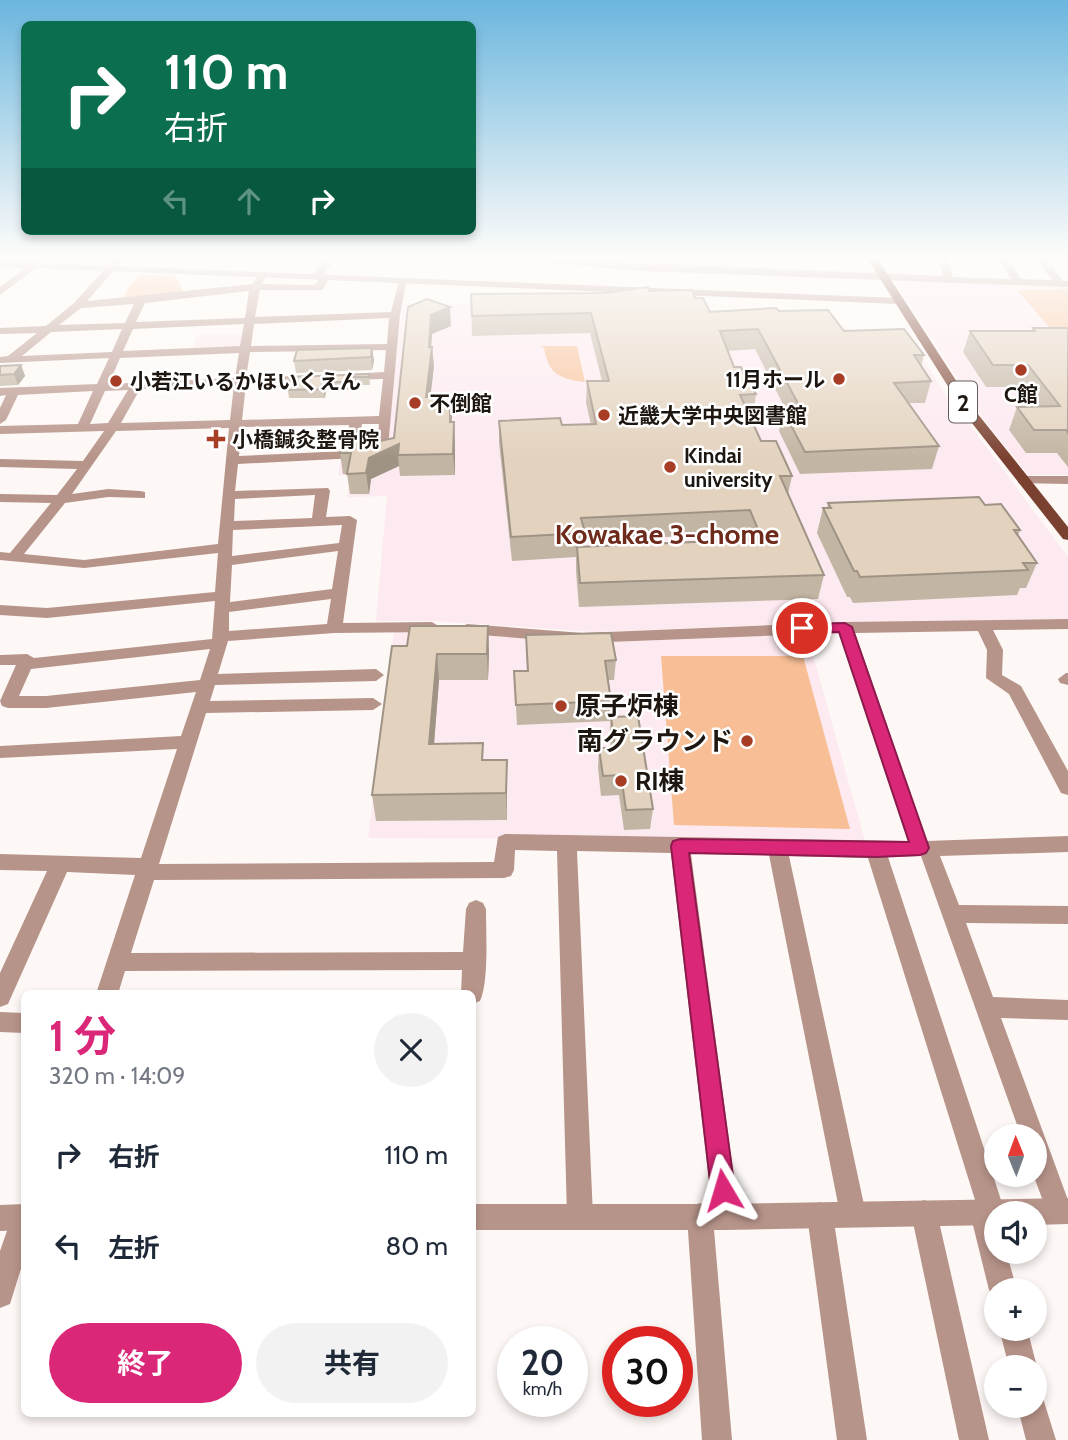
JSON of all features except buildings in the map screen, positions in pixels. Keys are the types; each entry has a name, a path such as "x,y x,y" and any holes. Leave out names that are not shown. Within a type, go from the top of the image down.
{"main road":[{"name":"2","path":"914,325 972,415 1068,536"}],"street":[{"path":"13,359 55,325"},
{"path":"0,331 146,325"},
{"path":"108,990 220,640 228,495 249,325"},
{"path":"382,455 394,325"},
{"path":"82,429 130,326"},
{"path":"0,361 245,349 392,347"},
{"path":"337,377 390,375"},
{"path":"0,392 324,378"},
{"path":"7,557 63,499 112,429 136,386"},
{"path":"0,420 14,391"},
{"path":"0,430 386,420"},
{"path":"232,460 352,456 356,421"},
{"path":"0,463 87,465"},
{"path":"1023,480 1068,480"},
{"path":"228,495 323,491 318,521"},
{"path":"0,498 63,499 108,493 140,495"},
{"path":"227,526 351,520 334,628"},
{"path":"7,557 84,564 346,546"},
{"path":"0,610 47,613 340,593"},
{"path":"25,664 334,628 435,627 583,638 845,627 1068,624"},
{"path":"983,625 995,650 994,678 1015,690 1068,788"},
{"path":"845,627 924,849 953,914 1029,1124"},
{"path":"0,660 27,659 8,702 46,702 207,683 376,675"},
{"path":"338,704 343,676"},
{"path":"200,707 373,704"},
{"path":"0,752 187,743"},
{"path":"0,862 146,869 504,870 505,842 876,850 1068,844"},
{"path":"567,844 580,1216"},
{"path":"680,846 713,1216 717,1440"},
{"path":"778,848 853,1214"},
{"path":"876,850 985,1201"},
{"path":"0,997 61,863"},
{"path":"472,990 476,909"},
{"path":"953,914 1068,915"},
{"path":"117,962 474,961"},
{"path":"988,1007 1068,1010"},
{"path":"0,1023 21,1023"},
{"path":"1047,1170 1064,1211"},
{"path":"476,1217 984,1212"},
{"path":"924,1213 974,1440"},
{"path":"820,1215 852,1440"},
{"path":"0,1217 21,1217"},
{"path":"0,1294 21,1227"},
{"path":"1035,1418 1041,1440"}],"shaded area":[{"name":"Kindai university","path":"400,325 841,325 865,348 916,347 954,409 966,420 1068,557 1068,619 796,624 594,632 434,621 376,621 387,496 347,497 351,475 338,475 341,458 384,457"},
{"path":"923,325 1068,325 1068,475 1028,475 982,417"},
{"path":"1048,325 1068,325 1068,337 1058,337"},
{"path":"244,334 241,345 235,348 192,350 197,335"},
{"path":"539,346 577,346 585,382 557,374 549,364 544,348"},
{"path":"394,632 436,632 587,643 807,634 865,841 368,838"},
{"name":"南グラウンド","path":"661,656 803,656 850,829 674,825"}],"place":[{"name":"C館","path":"1021,370"},
{"name":"11月ホール","path":"839,379"},
{"name":"小若江いるかほいくえん","path":"116,381"},
{"name":"不倒館","path":"415,403"},
{"name":"近畿大学中央図書館","path":"604,415"},
{"name":"小橋鍼灸整骨院","path":"216,439"},
{"name":"Kindai university","path":"670,467"},
{"name":"原子炉棟","path":"561,706"},
{"name":"南グラウンド","path":"747,741"},
{"name":"RI棟","path":"621,781"}],"district":[{"name":"Kowakae 3-chome","path":"667,534"}],"route":[{"path":"723,1190 680,846 876,850 920,848 845,627 802,628"}]}
